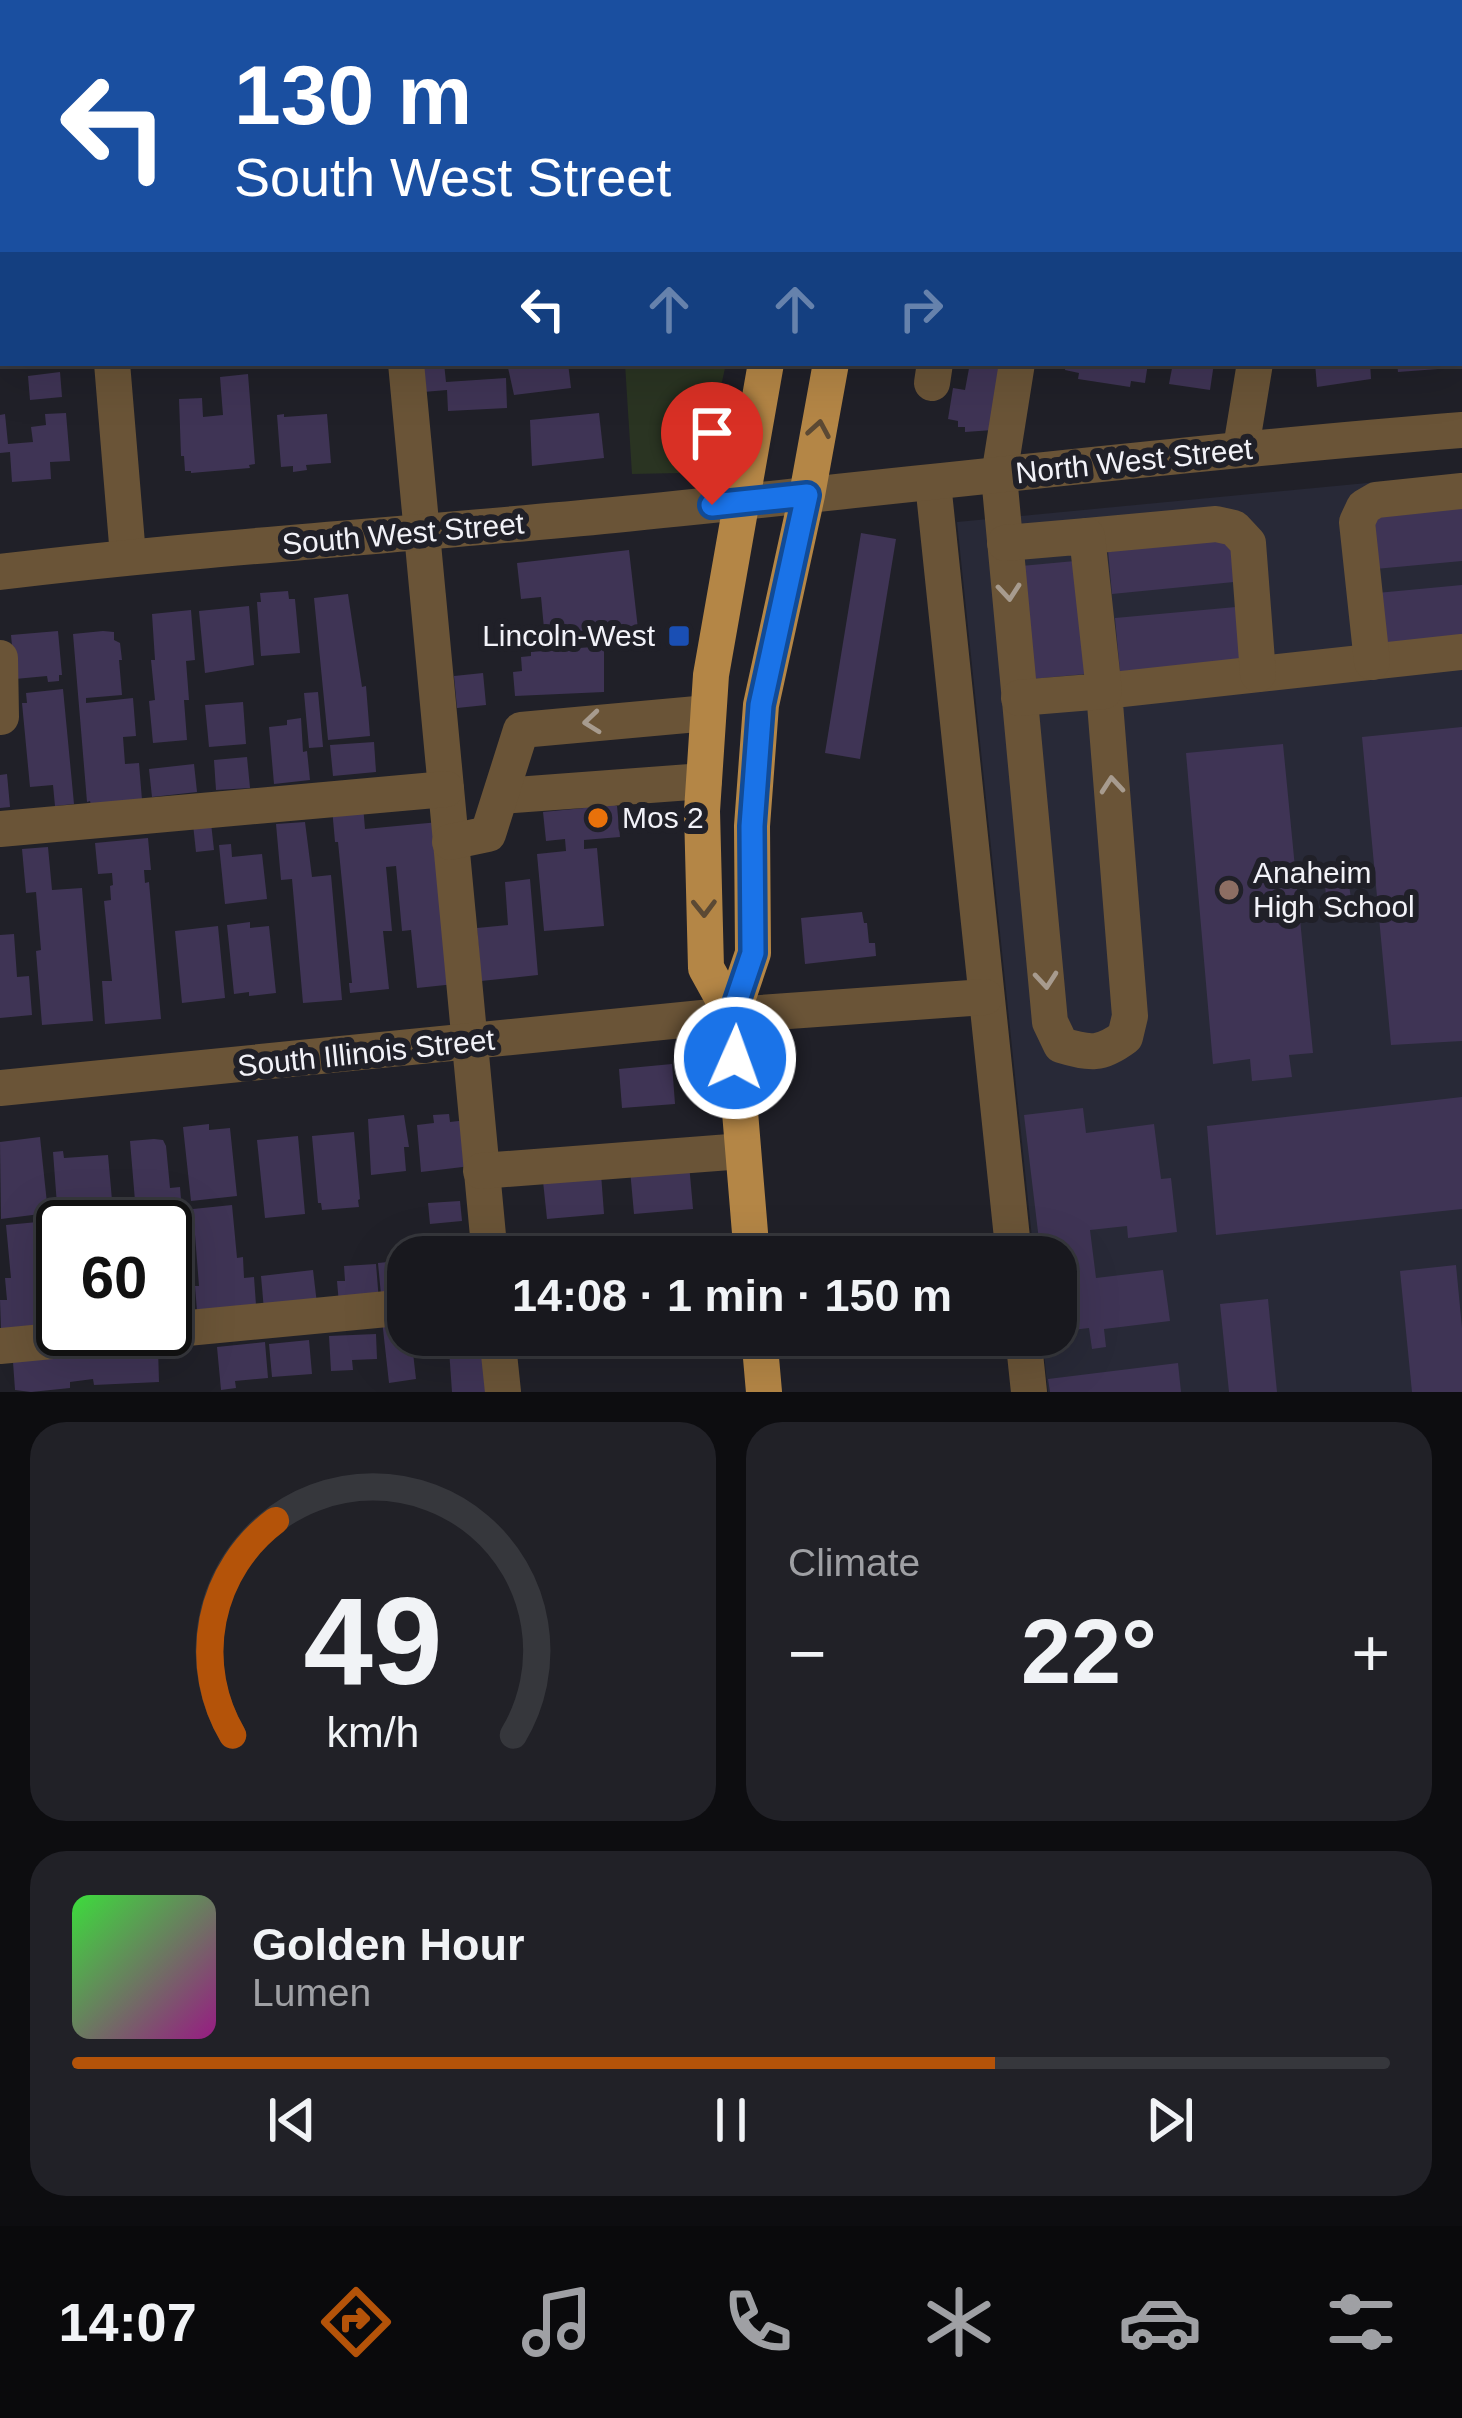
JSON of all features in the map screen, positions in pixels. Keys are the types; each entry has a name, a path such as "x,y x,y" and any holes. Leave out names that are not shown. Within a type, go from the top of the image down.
{"main road":[{"path":"732,1015 706,968 704,781 711,675 765,366"},
{"path":"750,1236 732,1015 753,953 752,826 761,705 830,366"},
{"path":"761,1356 764,1392"}],"street":[{"path":"112,366 128,556"},
{"path":"406,366 488,1236"},
{"path":"1017,366 999,476 1049,1022 1061,1046 1086,1053 1109,1049 1125,1037 1130,1016 1087,536"},
{"path":"1241,448 1255,366"},
{"name":"North West Street","path":"807,495 1241,448 1462,430"},
{"path":"933,483 1012,1236"},
{"path":"1372,662 1357,523 1364,507 1376,500 1462,491"},
{"name":"South West Street","path":"0,572 128,556 422,534 807,495"},
{"path":"1005,543 1216,524 1234,528 1247,543 1258,674"},
{"path":"1019,698 1462,652"},
{"path":"0,658 1,717"},
{"path":"450,842 488,834 521,730 708,713"},
{"path":"502,796 704,781"},
{"path":"0,829 446,789"},
{"name":"South Illinois Street","path":"0,1088 732,1015 985,997"},
{"path":"482,1171 743,1151"},
{"path":"0,1346 387,1309"},
{"path":"499,1356 502,1392"},
{"path":"1025,1356 1029,1392"}],"shaded area":[{"name":"Anaheim High School","path":"1462,474 1462,1392 1048,1392 1044,1356 1077,1356 1077,1236 1032,1236 957,522"}],"green space":[{"path":"625,366 725,366 711,433 679,473 632,474"}],"building":[{"path":"420,366 444,366 446,382 506,378 507,408 448,411 447,390 423,392"},
{"path":"508,366 568,366 571,388 514,395"},
{"path":"969,366 1015,366 993,430 965,432 958,421 948,419 953,388 965,390"},
{"path":"1066,366 1148,366 1145,383 1131,381 1130,387 1078,379 1079,373 1065,370"},
{"path":"1172,366 1214,366 1210,390 1169,384"},
{"path":"1315,366 1370,366 1371,379 1317,387"},
{"path":"1397,366 1438,369 1398,372"},
{"path":"60,372 62,397 30,400 28,376"},
{"path":"248,374 255,464 185,471 179,399 202,398 203,417 223,415 220,377"},
{"path":"66,413 70,461 50,462 51,479 12,482 10,452 0,453 0,415 5,414 8,444 33,442 31,427 46,425 45,414"},
{"path":"599,413 604,458 532,466 530,420"},
{"path":"327,414 331,463 306,465 307,470 293,472 293,466 281,467 277,415"},
{"path":"1462,506 1462,561 1375,569 1370,514"},
{"path":"1229,528 1234,582 1112,594 1107,539"},
{"path":"861,533 896,539 860,759 825,753"},
{"path":"629,550 638,629 545,639 541,597 521,599 517,563"},
{"path":"1075,561 1086,674 1032,679 1021,566"},
{"path":"1462,585 1462,640 1382,647 1377,593"},
{"path":"288,591 289,599 295,599 300,653 261,656 260,593"},
{"path":"348,594 362,687 366,686 370,736 328,740 314,598"},
{"path":"249,606 254,665 205,673 199,611"},
{"path":"1236,607 1241,661 1120,672 1115,618"},
{"path":"191,610 195,660 186,661 187,740 153,743 149,701 155,700 152,614"},
{"path":"58,631 59,681 48,682 47,676 15,679 11,635"},
{"path":"114,632 114,640 120,643 122,695 86,698 86,703 133,698 136,736 123,737 125,764 139,763 142,800 91,805 87,802 73,634"},
{"path":"604,646 604,692 515,696 513,672 522,671 521,657 531,652"},
{"path":"483,673 486,705 457,708 454,676"},
{"path":"63,689 74,804 55,806 53,785 30,787 22,703 27,703 26,693"},
{"path":"318,692 323,747 309,748 304,693"},
{"path":"243,702 246,744 209,747 205,705"},
{"path":"301,718 310,780 274,784 269,727"},
{"path":"1462,727 1462,1041 1391,1045 1362,737"},
{"path":"374,742 376,772 333,776 330,745"},
{"path":"1283,744 1313,1053 1289,1055 1292,1077 1252,1081 1250,1059 1213,1064 1186,753"},
{"path":"247,757 250,788 216,790 214,760"},
{"path":"194,764 197,792 152,797 149,769"},
{"path":"7,774 10,807 0,808 0,775"},
{"path":"584,803 617,806 620,837 584,840 584,849 597,848 604,926 544,931 537,854 566,851 565,839 546,841 543,812 584,808"},
{"path":"363,805 365,829 439,822 455,984 417,988 411,930 402,931 396,866 386,867 392,931 383,931 389,989 350,993 332,808"},
{"path":"305,822 312,877 331,875 342,1000 303,1003 292,879 281,880 276,824"},
{"path":"211,823 214,850 196,852 193,824"},
{"path":"148,838 151,870 144,870 145,883 149,882 161,1019 105,1024 102,981 112,981 104,901 111,900 113,885 112,873 98,874 95,843"},
{"path":"231,844 232,857 262,854 267,899 225,904 219,845"},
{"path":"48,847 52,890 82,888 93,1021 42,1025 36,892 26,893 22,849"},
{"path":"530,879 538,975 481,981 477,928 508,925 505,882"},
{"path":"1348,879 1351,898 1340,908 1326,897 1325,883"},
{"path":"862,912 876,956 805,964 801,918"},
{"path":"250,922 250,928 269,926 276,993 234,994 227,925"},
{"path":"218,926 225,998 182,1003 175,931"},
{"path":"14,934 17,977 29,976 32,1015 0,1018 0,935"},
{"path":"672,1064 675,1104 622,1108 619,1069"},
{"path":"1462,1097 1462,1209 1216,1235 1207,1126"},
{"path":"1083,1108 1086,1133 1154,1124 1161,1179 1171,1178 1177,1232 1128,1238 1127,1226 1090,1230 1096,1278 1163,1270 1170,1321 1104,1329 1106,1347 1092,1349 1089,1328 1077,1329 1077,1236 1038,1236 1024,1115"},
{"path":"449,1114 450,1122 467,1120 471,1166 421,1172 417,1125 434,1123 433,1115"},
{"path":"404,1115 409,1147 404,1147 406,1171 371,1175 368,1119"},
{"path":"183,1127 230,1128 237,1196 191,1200"},
{"path":"354,1132 359,1207 322,1210 312,1136"},
{"path":"298,1136 305,1214 265,1218 257,1140"},
{"path":"40,1137 47,1200 36,1200 36,1215 1,1219 0,1142"},
{"path":"163,1140 170,1188 180,1187 181,1200 135,1200 130,1141"},
{"path":"63,1151 64,1158 108,1155 112,1200 57,1200 53,1152"},
{"path":"689,1164 693,1209 634,1214 630,1169"},
{"path":"601,1174 604,1214 547,1219 543,1181"},
{"path":"460,1201 462,1221 430,1224 428,1203"},
{"path":"232,1205 237,1258 243,1257 244,1278 254,1277 256,1305 197,1311 193,1209"},
{"path":"36,1222 36,1326 1,1329 0,1300 7,1300 5,1278 11,1278 6,1225"},
{"path":"387,1262 387,1294 381,1295 378,1263"},
{"path":"376,1264 379,1301 339,1304 337,1281 345,1281 344,1266"},
{"path":"1456,1265 1462,1392 1412,1392 1400,1271"},
{"path":"313,1270 317,1304 264,1310 261,1276"},
{"path":"1268,1299 1277,1392 1229,1392 1220,1304"},
{"path":"387,1319 387,1356 413,1356 416,1379 389,1383 382,1320"},
{"path":"376,1334 377,1359 352,1360 353,1370 331,1371 329,1336"},
{"path":"309,1340 312,1374 272,1377 269,1344"},
{"path":"265,1342 268,1378 235,1381 236,1388 221,1390 217,1347"},
{"path":"158,1356 159,1382 94,1385 93,1379 70,1382 70,1388 15,1390 13,1362"},
{"path":"449,1356 483,1356 486,1392 452,1392"},
{"path":"1178,1363 1181,1392 1050,1392 1048,1379"}],"place":[{"name":"Lincoln-West","path":"679,636"},
{"name":"Mos 2","path":"598,818"},
{"name":"Anaheim High School","path":"1229,890"}],"route":[{"path":"712,505 807,495 761,705 752,826 753,953 732,1015 735,1058"}]}
